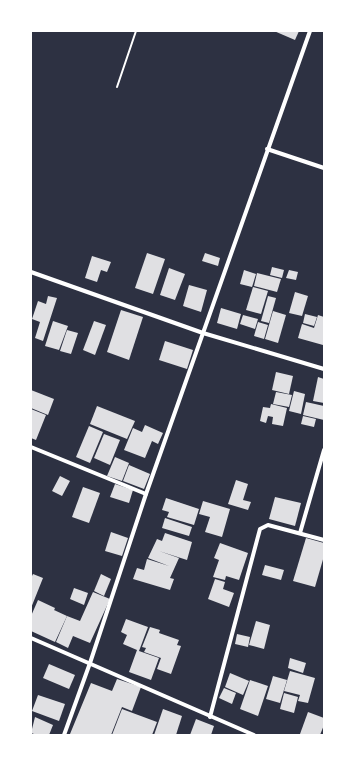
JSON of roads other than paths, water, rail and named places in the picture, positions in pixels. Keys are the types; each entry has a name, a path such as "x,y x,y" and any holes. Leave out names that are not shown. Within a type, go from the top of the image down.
{"street":[{"path":"64,735 266,149 310,31"},
{"path":"266,149 324,168"},
{"path":"31,272 203,333 324,369"},
{"path":"31,447 146,494"},
{"path":"300,533 324,450"},
{"path":"210,717 260,529 268,525 324,540"},
{"path":"31,638 90,662 210,717 254,735"}]}
